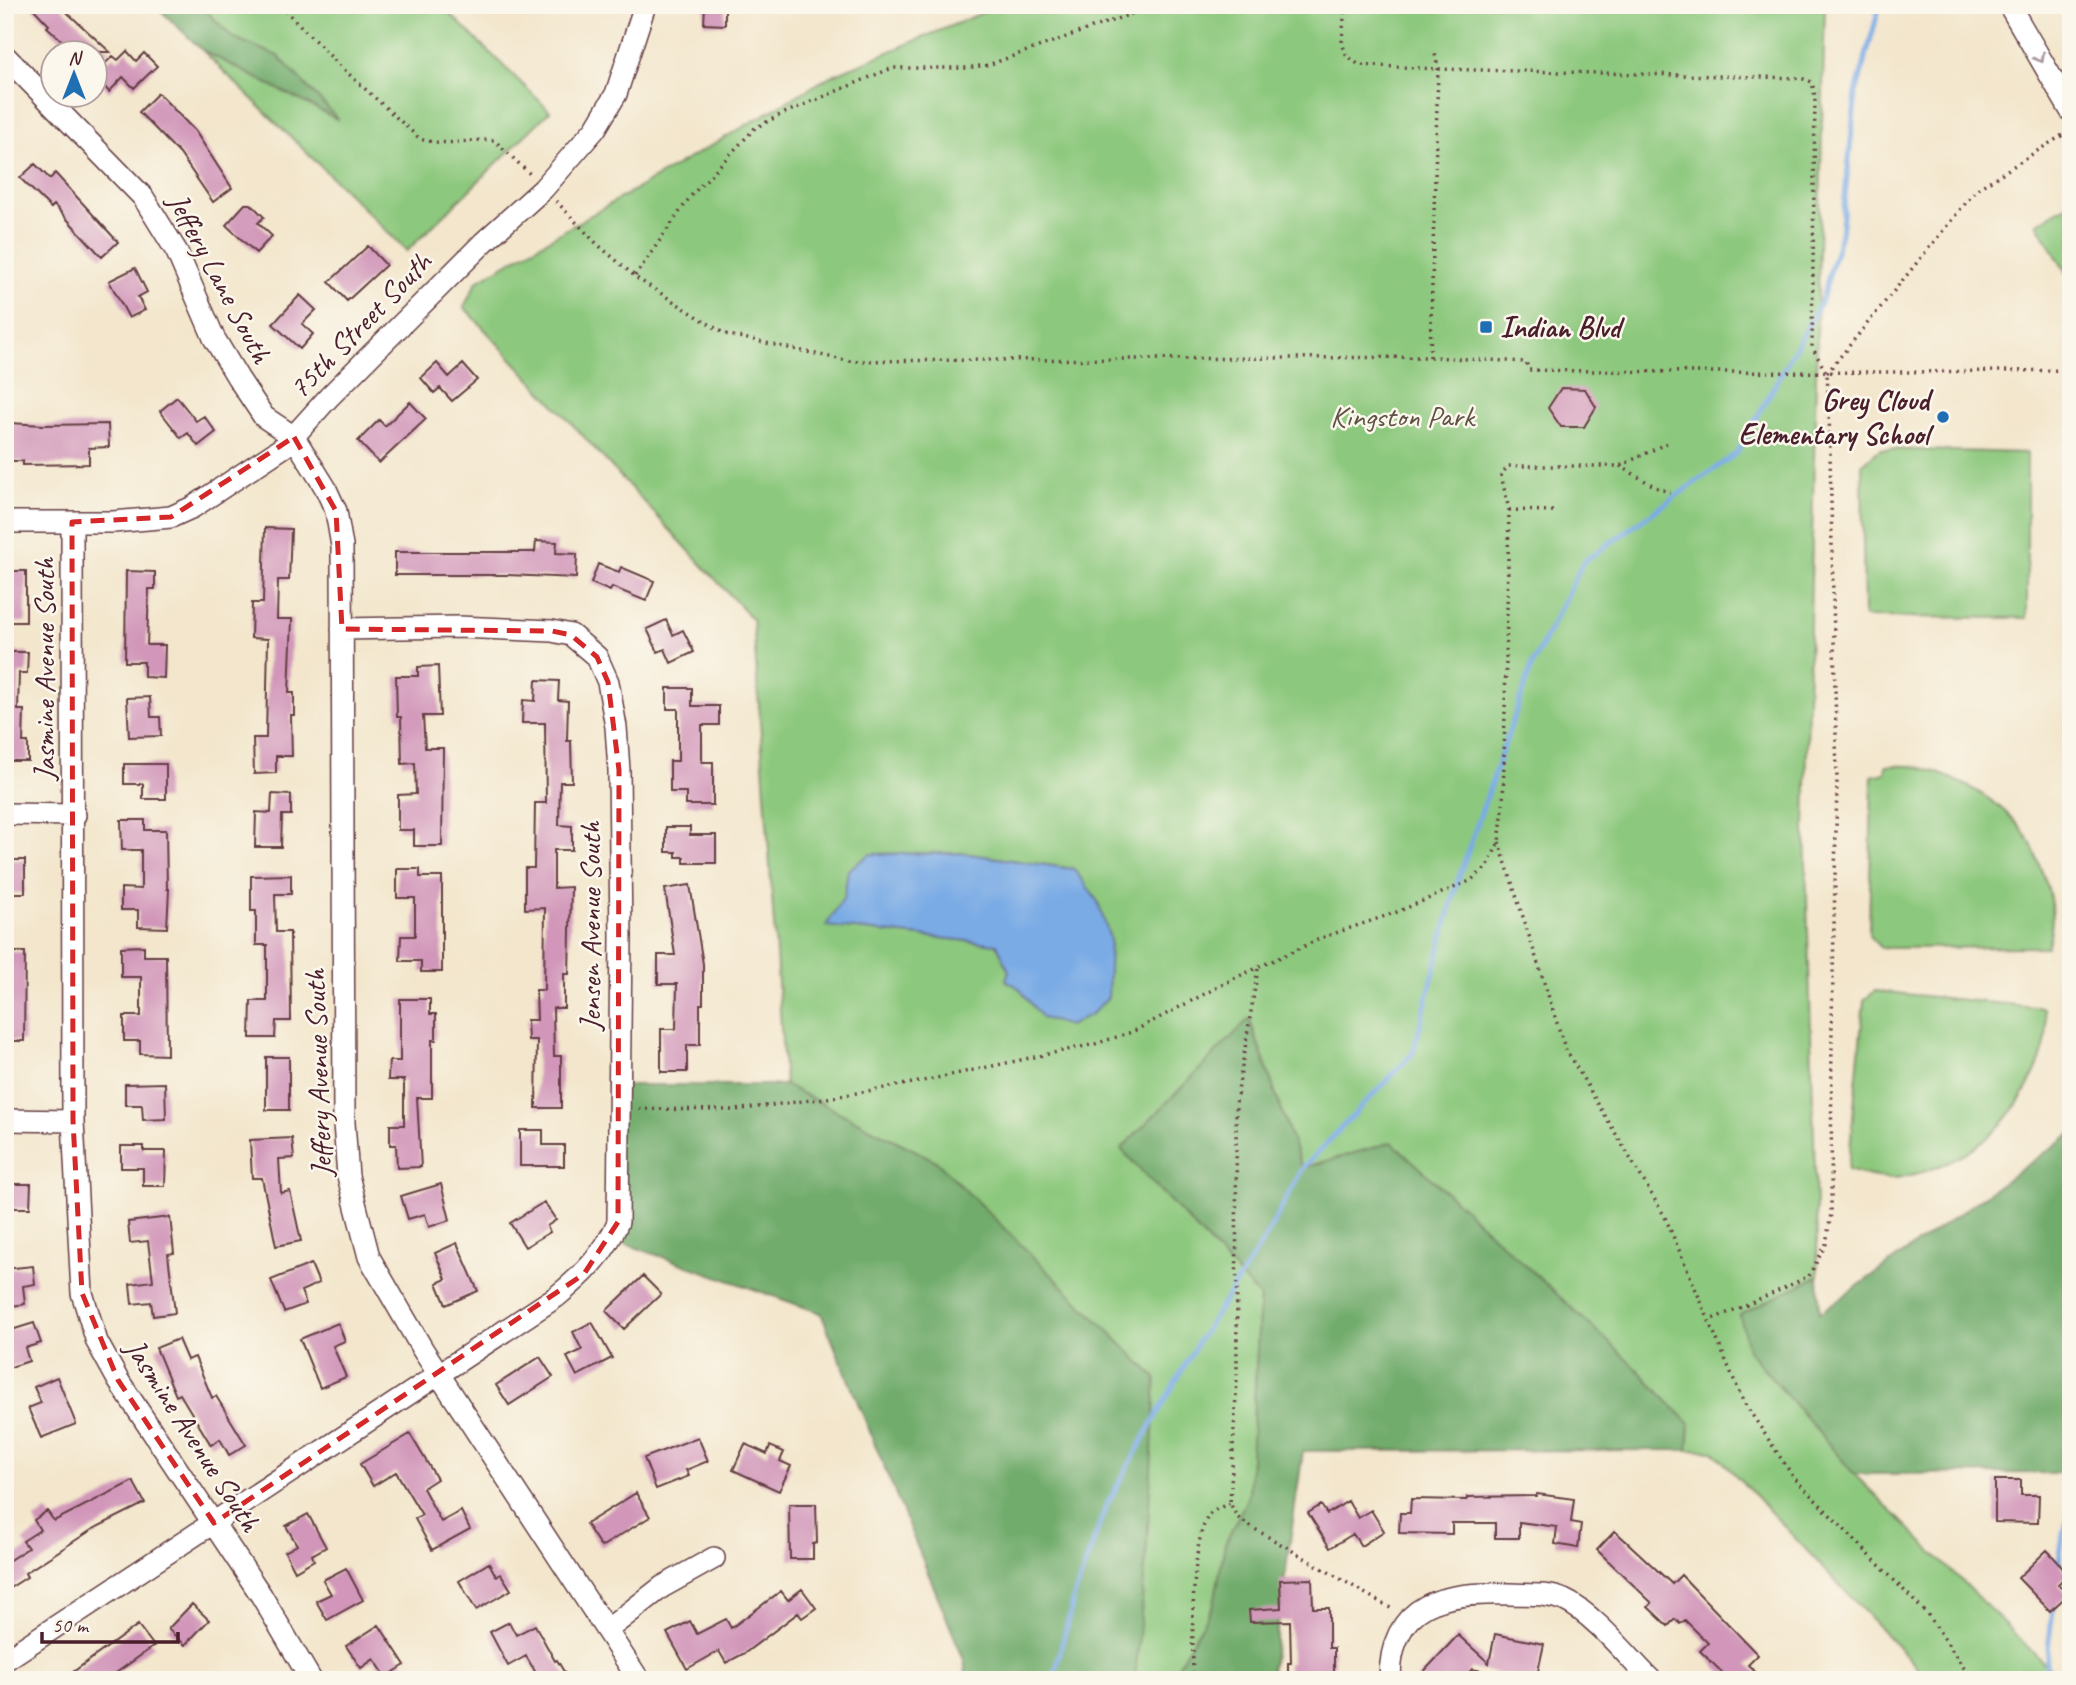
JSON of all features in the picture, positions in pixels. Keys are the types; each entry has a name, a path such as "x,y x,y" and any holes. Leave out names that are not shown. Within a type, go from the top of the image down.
{"street":[{"name":"75th Street South","path":"5,522 113,522 172,517 285,446 329,397 484,242 543,189 595,129 616,94 645,5"},
{"path":"2009,5 2071,111"},
{"name":"Jeffery Lane South","path":"5,56 143,197 177,252 214,338 238,378 264,417 293,437"},
{"name":"Jeffery Avenue South","path":"293,437 326,487 336,511 342,546 344,1110 348,1176 369,1257 439,1375 639,1680"},
{"name":"Jasmine Avenue South","path":"72,522 74,1121 82,1293 97,1342 118,1380 261,1595 311,1680"},
{"name":"Jensen Avenue South","path":"5,1660 556,1297 584,1274 612,1239 618,1223 619,769 616,727 608,682 597,657 570,635 552,631 458,627 342,629"},
{"name":"Jasmine Avenue South","path":"5,814 75,815"},
{"path":"5,1120 74,1121"},
{"path":"607,1630 662,1587 714,1558"},
{"path":"1390,1680 1390,1663 1401,1629 1409,1619 1423,1608 1447,1597 1482,1593 1548,1595 1564,1600 1586,1615 1651,1680"}],"path":[{"path":"280,5 420,139 436,144 494,140 524,167 596,243 635,276 725,334 848,361 1430,357 1526,362 1528,370 1827,374 2071,370"},
{"path":"635,276 690,197 755,128 773,118 891,68 965,68 988,65 1156,5"},
{"path":"1345,5 1342,42 1346,55 1359,65 1801,78 1812,82 1815,97 1812,347 1827,374 1837,779 1831,1214 1826,1244 1809,1276 1710,1320"},
{"path":"1430,357 1438,69 1435,54"},
{"path":"1827,374 1978,189 2071,130"},
{"path":"619,1109 735,1110 834,1097 1095,1044 1132,1032 1212,989 1324,937 1470,881 1487,867 1499,842 1503,808 1509,510 1501,474 1508,466 1620,466 1671,442"},
{"path":"1620,466 1659,489 1670,492"},
{"path":"1509,510 1554,511"},
{"path":"1499,842 1565,1048 1665,1217 1742,1401 1794,1478 1929,1616 1972,1680"},
{"path":"1258,969 1236,1103 1237,1378 1230,1503 1237,1517 1248,1525 1409,1619"},
{"path":"1193,1680 1194,1587 1198,1545 1211,1512 1230,1503"}],"highlighted area":[{"path":"294,437 336,511 342,629 552,631 571,635 597,657 608,682 619,770 618,1222 584,1274 214,1523 118,1380 82,1293 73,1121 72,522 171,517"}],"green space":[{"path":"155,5 200,5 232,37 278,56 339,120 202,50"},
{"path":"200,5 441,5 550,111 407,251 202,50 337,119 278,56 232,37"},
{"name":"Kingston Park","path":"1001,5 1825,5 1805,829 1818,1276 1740,1316 1854,1474 2061,1680 1929,1680 1713,1451 1688,1450 1690,1424 1630,1362 1392,1143 1302,1169 1250,1020 1121,1149 1260,1297 1249,1495 1225,1544 1214,1604 1170,1680 1135,1680 1147,1544 936,1161 785,1085 753,620 464,307 477,281 831,76","holes":["962,853 1074,869 1042,1018 1019,988 1006,980 1009,971 997,944 827,926 870,854"]},
{"path":"2071,203 2071,281 2037,223"},
{"path":"1880,449 2027,453 2027,618 1864,617 1862,465"},
{"path":"1886,766 1918,767 1951,778 1997,805 2022,830 2031,844 2048,888 2052,917 2047,947 1881,948 1869,935 1872,776 1885,773"},
{"path":"1875,991 2044,1008 2047,1028 2044,1047 2029,1084 1999,1127 1959,1157 1926,1171 1889,1178 1848,1170 1864,1000"},
{"path":"1249,1019 1302,1168 1392,1142 1630,1362 1690,1424 1688,1450 1303,1451 1270,1680 1170,1680 1214,1604 1225,1544 1249,1495 1260,1297 1121,1149"},
{"path":"619,1085 785,1085 936,1161 1156,1378 1147,1544 1135,1680 967,1680 964,1660 821,1313 612,1239"},
{"path":"2071,1134 2071,1473 1854,1474 1748,1350 1740,1315 1818,1276 1820,1313"}],"water":[{"path":"962,853 1074,869 1098,902 1110,939 1108,997 1093,1013 1069,1026 1042,1018 1019,988 1006,980 1009,971 997,944 826,926 844,897 848,870 870,854"}],"building":[{"path":"30,5 59,5 95,38 59,38 47,27 49,25"},
{"path":"705,5 725,5 725,25 704,24"},
{"path":"127,51 136,61 144,53 157,66 134,88 123,77 109,92 108,61 113,56 118,60"},
{"path":"158,93 195,131 232,188 213,202 180,154 139,112"},
{"path":"35,164 50,179 55,173 118,242 102,257 54,205 51,208 20,178"},
{"path":"245,204 251,204 264,217 258,223 272,236 256,253 226,225"},
{"path":"368,246 386,265 347,301 329,282"},
{"path":"135,268 147,292 138,297 145,310 129,318 109,281"},
{"path":"300,295 316,310 302,324 313,334 300,349 273,324"},
{"path":"437,363 449,377 463,364 477,380 452,401 440,388 434,393 421,378"},
{"path":"1561,388 1585,389 1596,407 1584,427 1561,427 1548,408"},
{"path":"177,397 196,421 204,416 216,432 198,446 188,433 181,438 160,411"},
{"path":"410,402 426,419 379,463 358,441 379,420 385,426"},
{"path":"9,423 108,424 109,447 89,448 89,464 23,465 23,461 8,461"},
{"path":"265,528 291,529 289,580 278,580 277,619 292,619 289,693 294,693 294,715 291,715 292,756 276,756 276,773 254,774 253,738 266,738 268,639 251,638 252,603 263,603"},
{"path":"536,541 557,542 556,553 577,554 576,578 395,575 395,552 535,552"},
{"path":"598,564 619,572 621,567 654,581 646,601 612,587 610,591 591,583"},
{"path":"5,571 26,571 26,622 5,622"},
{"path":"126,571 155,572 155,589 149,589 147,645 165,645 164,678 144,677 144,662 125,662"},
{"path":"666,620 673,635 683,630 694,652 671,663 665,649 658,652 647,629"},
{"path":"5,652 28,652 27,673 19,673 18,710 24,710 23,742 28,742 28,761 5,761"},
{"path":"438,666 440,716 423,716 425,748 443,748 442,846 414,846 414,830 398,830 398,795 416,794 415,763 402,764 401,717 397,717 396,676 418,676 418,667"},
{"path":"536,680 559,681 558,700 568,701 567,741 571,741 572,782 560,782 559,825 572,826 572,850 554,850 554,888 571,887 569,974 564,974 564,1008 553,1008 554,1056 561,1056 561,1108 536,1108 537,1040 528,1040 527,1020 537,1020 536,990 544,990 545,908 525,909 525,868 534,868 535,803 546,803 545,723 522,723 523,700 535,701"},
{"path":"667,688 692,688 692,706 719,706 719,725 702,725 702,762 713,762 713,805 686,805 686,792 670,792 670,761 678,761 678,709 667,709"},
{"path":"150,697 151,717 160,717 161,736 129,737 127,698"},
{"path":"124,764 166,764 166,799 143,799 143,784 124,784"},
{"path":"272,794 291,795 291,815 282,815 281,847 255,847 256,812 271,813"},
{"path":"121,820 145,820 145,830 166,830 169,889 167,928 138,927 138,910 121,910 121,888 141,889 141,850 122,850"},
{"path":"666,827 690,827 690,835 716,835 716,863 684,863 684,857 676,857 676,852 666,852"},
{"path":"5,860 25,860 25,893 5,893"},
{"path":"397,869 420,869 420,877 442,877 442,972 421,972 421,961 400,961 401,936 415,936 415,898 397,898"},
{"path":"291,875 291,894 275,894 276,932 290,932 291,1021 276,1021 275,1038 250,1038 251,1001 267,1001 267,945 256,945 256,911 251,911 251,876"},
{"path":"690,885 703,964 700,1045 687,1045 687,1072 661,1072 661,1029 676,1029 677,984 658,984 658,955 675,955 665,889"},
{"path":"144,946 144,956 166,956 167,1055 140,1054 140,1041 124,1041 124,1016 141,1016 141,977 121,977 121,947"},
{"path":"5,952 25,952 24,1041 5,1041"},
{"path":"400,999 430,999 430,1014 436,1014 436,1040 432,1040 432,1098 417,1098 421,1167 397,1168 396,1145 390,1145 390,1125 404,1125 404,1080 388,1080 389,1061 400,1061"},
{"path":"266,1057 289,1057 289,1110 266,1110"},
{"path":"165,1083 166,1119 143,1120 142,1105 125,1105 125,1084"},
{"path":"520,1130 543,1130 543,1145 564,1145 564,1166 520,1166"},
{"path":"292,1138 294,1158 279,1159 281,1193 290,1191 301,1241 276,1246 262,1178 252,1178 250,1140"},
{"path":"121,1146 144,1146 144,1151 166,1151 165,1186 143,1186 143,1168 121,1168"},
{"path":"5,1184 31,1184 30,1208 5,1208"},
{"path":"441,1184 450,1220 429,1227 425,1214 408,1219 401,1196"},
{"path":"544,1202 556,1220 547,1226 550,1232 525,1247 510,1223"},
{"path":"170,1217 174,1253 168,1254 175,1313 153,1316 151,1302 132,1304 130,1284 153,1281 148,1241 130,1243 128,1222"},
{"path":"457,1243 478,1291 446,1305 437,1283 446,1279 435,1253"},
{"path":"311,1264 319,1283 301,1291 306,1304 284,1312 271,1280"},
{"path":"33,1266 35,1284 23,1286 25,1304 5,1307 5,1269"},
{"path":"643,1276 661,1294 624,1329 606,1311"},
{"path":"592,1322 612,1358 577,1376 567,1357 582,1350 573,1332"},
{"path":"34,1323 41,1343 25,1348 29,1361 5,1369 5,1332"},
{"path":"338,1323 345,1341 333,1346 346,1377 320,1388 300,1339"},
{"path":"178,1339 187,1360 195,1357 212,1398 216,1396 246,1445 229,1455 220,1439 211,1445 180,1394 176,1396 156,1348"},
{"path":"540,1357 553,1377 509,1405 496,1385"},
{"path":"57,1377 76,1424 41,1438 28,1408 41,1403 34,1387"},
{"path":"410,1434 437,1479 423,1488 441,1522 461,1511 470,1529 432,1550 415,1519 422,1515 396,1472 373,1486 360,1464"},
{"path":"698,1437 708,1461 686,1470 689,1476 656,1489 644,1458"},
{"path":"745,1444 767,1454 770,1446 784,1452 780,1461 791,1466 779,1491 733,1470"},
{"path":"1995,1480 2021,1480 2021,1495 2039,1495 2038,1523 1995,1522"},
{"path":"133,1481 145,1503 93,1529 25,1573 27,1577 5,1591 5,1563 28,1548 23,1541 40,1530 34,1520 47,1511 54,1521"},
{"path":"636,1493 650,1517 601,1547 586,1524"},
{"path":"1537,1494 1574,1499 1571,1522 1581,1524 1578,1548 1555,1544 1557,1527 1519,1522 1519,1538 1495,1538 1495,1523 1452,1523 1452,1534 1399,1533 1400,1513 1410,1513 1411,1499 1467,1500 1467,1497"},
{"path":"1348,1501 1358,1518 1371,1510 1384,1531 1361,1546 1353,1534 1330,1548 1308,1513 1321,1505 1327,1514"},
{"path":"789,1504 816,1504 817,1543 813,1544 813,1559 790,1559"},
{"path":"308,1514 326,1547 312,1555 314,1560 295,1571 285,1552 297,1545 286,1526"},
{"path":"1615,1531 1672,1584 1681,1575 1758,1655 1748,1665 1764,1680 1730,1680 1700,1651 1708,1643 1685,1620 1680,1624 1675,1619 1668,1626 1648,1607 1652,1603 1597,1550"},
{"path":"2047,1550 2069,1574 2058,1584 2068,1595 2050,1611 2018,1578"},
{"path":"489,1563 496,1576 501,1574 511,1590 476,1610 459,1581"},
{"path":"346,1568 363,1600 327,1620 316,1601 331,1594 323,1580"},
{"path":"1312,1579 1313,1608 1329,1608 1329,1648 1334,1648 1334,1677 1322,1677 1322,1680 1288,1680 1288,1663 1291,1663 1290,1621 1250,1622 1249,1610 1281,1608 1280,1580"},
{"path":"802,1589 816,1608 802,1618 798,1613 745,1653 726,1663 719,1651 687,1669 667,1633 690,1621 697,1634 726,1619 731,1628 781,1591 788,1600"},
{"path":"192,1604 209,1620 185,1645 168,1629"},
{"path":"509,1622 516,1635 535,1625 569,1680 540,1680 526,1656 508,1666 490,1632"},
{"path":"138,1625 154,1646 106,1680 62,1680"},
{"path":"379,1625 405,1665 386,1677 374,1659 361,1668 346,1646"},
{"path":"1495,1634 1544,1644 1536,1680 1472,1669 1462,1680 1416,1680 1458,1635 1489,1663"}],"waterway":[{"path":"1053,1680 1074,1597 1106,1506 1199,1340 1266,1237 1302,1169 1413,1053 1456,886 1532,665 1583,562 1737,453 1821,302 1841,234 1856,93 1880,5"},
{"path":"2058,1568 2063,1535 2071,1510"},
{"path":"2044,1680 2054,1602"}],"place":[{"name":"Indian Blvd","path":"1486,327"},
{"name":"Grey Cloud Elementary School","path":"1943,417"}]}
